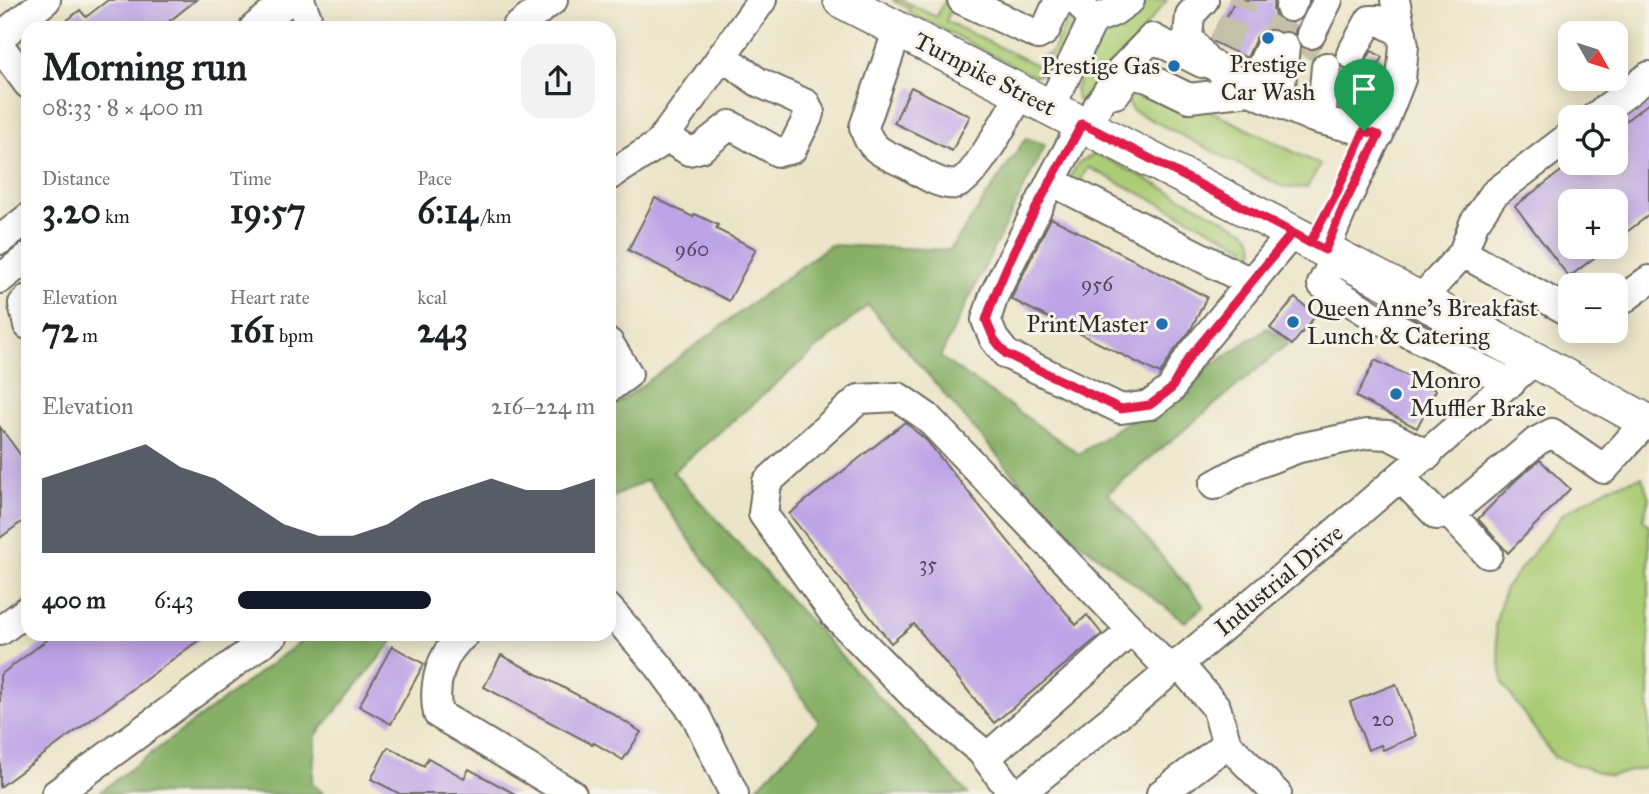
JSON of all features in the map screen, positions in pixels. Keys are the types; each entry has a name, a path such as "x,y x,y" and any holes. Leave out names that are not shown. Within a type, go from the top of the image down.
{"main road":[{"name":"Turnpike Street","path":"841,0 1420,300 1523,371 1648,421"}],"street":[{"path":"0,37 46,0"},
{"path":"263,21 289,0"},
{"path":"300,0 307,21"},
{"path":"526,21 554,0"},
{"path":"616,172 659,144 762,0"},
{"path":"962,0 1038,35 1045,31 1059,0"},
{"path":"898,29 864,127 868,141 882,152 940,182 956,184 971,174 1035,100 1085,10 1113,12 1130,0"},
{"path":"1203,0 1190,15 1188,40 1206,60 1219,56 1250,91"},
{"path":"1192,45 1210,0"},
{"path":"1134,68 1189,99 1250,91 1295,27 1328,0"},
{"path":"1329,122 1338,61 1362,0"},
{"path":"1338,61 1370,20 1378,20 1393,11 1404,46 1401,79 1335,196 1316,245 1322,284 1377,318 1523,371"},
{"path":"1287,107 1295,27"},
{"path":"0,46 21,74"},
{"path":"664,136 689,151 701,148 730,125 778,152 792,149 810,113 806,104 758,82 722,56"},
{"path":"1134,68 1250,91 1329,122 1371,133"},
{"path":"1134,68 1087,127 1051,180 994,295 986,320 994,339 1006,354 1121,409 1150,405 1171,389 1188,359 1252,283 1316,245"},
{"path":"1611,105 1649,76"},
{"path":"1420,300 1463,253 1474,223 1494,194 1558,145"},
{"path":"1051,180 1252,283"},
{"path":"0,240 21,224"},
{"path":"1463,253 1558,305"},
{"path":"0,279 21,262"},
{"path":"1628,296 1649,279"},
{"path":"616,354 628,374 616,383"},
{"name":"Industrial Drive","path":"1016,794 1175,667 1401,478 1523,371"},
{"path":"1016,794 986,757 915,697 834,614 763,514 767,482 859,399 898,397 928,417 1132,630 1216,707 1227,744 1277,794"},
{"path":"1401,478 1437,515 1450,514 1536,441 1552,433 1604,469 1648,421"},
{"path":"1214,485 1241,470 1299,448 1367,434 1389,435 1428,455"},
{"path":"1450,514 1488,554"},
{"path":"0,631 21,615"},
{"path":"616,617 659,666 696,716 734,794"},
{"path":"986,757 1132,630"},
{"path":"55,794 264,641"},
{"path":"457,641 442,664 434,694 438,714 572,794"},
{"path":"1161,794 1227,744"}],"green space":[{"path":"892,0 902,0 936,17 944,2 949,0 952,6 946,21 1038,66 1043,56 1051,53 1071,13 1079,18 1057,63 1043,74 1033,76 909,12 910,9"},
{"path":"1144,0 1167,0 1147,25 1093,108 1077,100 1075,89 1103,32"},
{"path":"1139,88 1209,110 1320,165 1307,187 1281,186 1132,110 1124,96"},
{"path":"1026,138 1045,145 940,357 1079,454 1267,328 1290,342 1108,493 1204,606 1185,622 1057,525 868,305 673,472 968,794 751,794 819,722 647,480 616,496 616,405 830,245 950,250"},
{"path":"1100,155 1246,231 1254,248 1248,267 1240,262 1246,247 1088,167 1078,185 1067,181 1079,162"},
{"path":"1642,477 1649,498 1643,520 1649,525 1649,767 1610,776 1554,757 1503,684 1495,626 1504,590 1564,513 1612,486"},
{"path":"302,641 393,641 316,735 312,784 325,794 97,794"}],"building":[{"path":"108,0 196,0 170,21 67,21 80,10 86,17"},
{"path":"1235,0 1275,0 1275,15 1282,22 1296,27 1295,34 1270,28 1262,31 1247,58 1214,42"},
{"path":"1372,51 1382,57 1363,93 1347,85 1349,80 1342,76 1343,68 1351,71 1359,69"},
{"path":"911,87 970,116 952,151 894,123"},
{"path":"1649,103 1649,215 1628,231 1628,189 1558,189 1558,259 1592,259 1574,273 1566,273 1515,206 1558,174 1628,175 1628,119"},
{"path":"655,198 693,217 695,214 718,225 716,229 756,249 729,301 628,250"},
{"path":"1051,218 1207,297 1190,331 1160,374 1011,299"},
{"name":"Queen Anne's Breakfast Lunch & Catering","path":"1295,298 1316,315 1292,345 1270,328"},
{"name":"Monro Muffler Brake","path":"1375,360 1436,390 1417,428 1356,397"},
{"path":"905,422 927,441 1076,625 1087,615 1102,634 994,723 914,624 891,643 789,514"},
{"path":"0,427 21,456 21,522 0,538"},
{"path":"1540,460 1570,489 1508,553 1478,519"},
{"path":"46,641 198,641 0,787 0,675"},
{"path":"392,646 424,664 391,724 359,706"},
{"path":"501,655 610,712 641,732 623,760 484,687"},
{"path":"1396,684 1416,736 1383,750 1381,745 1368,750 1350,702"},
{"path":"388,747 424,766 428,758 464,778 469,769 515,794 400,794 371,779"}],"tunnel":[{"path":"1222,45 1244,0"},
{"path":"1271,45 1290,7"},
{"path":"1300,54 1311,34"},
{"path":"1341,75 1351,54"}],"place":[{"name":"Prestige Car Wash","path":"1268,38"},
{"name":"Prestige Gas","path":"1174,66"},
{"name":"Queen Anne's Breakfast Lunch & Catering","path":"1293,322"},
{"name":"PrintMaster","path":"1162,324"},
{"name":"Monro Muffler Brake","path":"1396,394"}],"route":[{"path":"1364,131 1335,196 1310,243 1292,233 1188,359 1171,389 1150,405 1121,409 1006,354 994,339 986,320 994,295 1082,124 1266,219 1292,233 1310,243 1325,250 1379,135 1364,131"}]}
